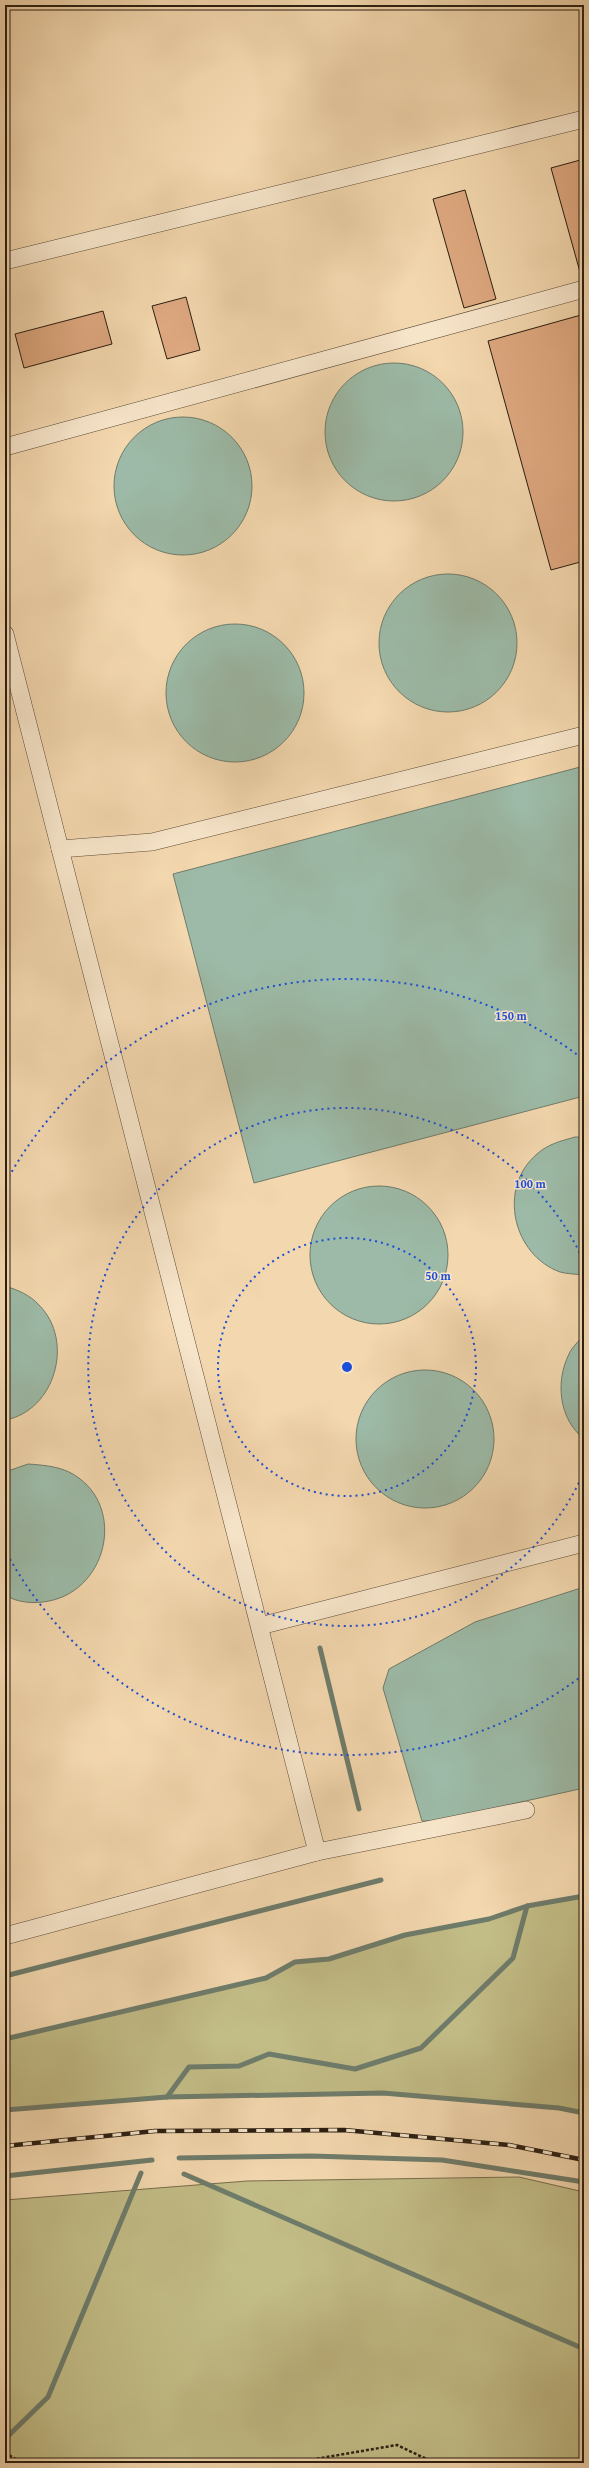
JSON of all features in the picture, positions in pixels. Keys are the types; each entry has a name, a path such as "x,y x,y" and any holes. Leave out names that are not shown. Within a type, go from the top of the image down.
{"lane":[{"path":"5,261 584,119"},
{"path":"5,447 584,289"},
{"path":"5,634 317,1852"},
{"path":"60,849 152,842 584,735"},
{"path":"260,1626 584,1543"},
{"path":"5,1936 317,1852 526,1810"}],"path":[{"path":"292,2463 397,2445 435,2463"},
{"path":"5,2453 18,2462 23,2463"}],"shaded area":[{"path":"387,363 401,363 427,371 443,383 455,399 458,406 462,419 462,445 458,458 455,465 443,481 427,493 420,496 401,501 387,501 361,493 345,481 333,465 330,458 325,439 325,425 333,399 345,383 361,371 368,368"},
{"path":"176,417 190,417 216,425 232,437 244,453 247,460 251,473 251,499 247,512 244,519 232,535 216,547 209,550 190,555 176,555 150,547 134,535 122,519 119,512 114,493 114,479 122,453 134,437 150,425 157,422"},
{"path":"441,574 455,574 481,582 497,594 509,610 512,617 516,630 516,656 512,669 509,676 497,692 481,704 474,707 455,712 441,712 415,704 399,692 387,676 384,669 379,650 379,636 387,610 399,594 415,582 422,579"},
{"path":"228,624 242,624 268,632 284,644 296,660 299,667 303,680 303,706 299,719 296,726 284,742 268,754 261,757 242,762 228,762 202,754 186,742 174,726 171,719 166,700 166,686 174,660 186,644 202,632 209,629"},
{"path":"584,766 584,1096 254,1183 173,874"},
{"path":"575,1137 584,1137 584,1275 560,1272 544,1263 531,1251 522,1236 516,1219 514,1202 517,1184 525,1168 537,1154 550,1145"},
{"path":"372,1186 386,1186 412,1194 428,1206 440,1222 443,1229 447,1242 447,1268 443,1281 440,1288 428,1304 412,1316 405,1319 386,1324 372,1324 346,1316 330,1304 318,1288 315,1281 310,1262 310,1248 318,1222 330,1206 346,1194 353,1191"},
{"path":"5,1286 24,1293 39,1305 50,1320 56,1337 57,1355 54,1373 47,1389 36,1403 22,1414 5,1420"},
{"path":"584,1335 584,1439 569,1421 562,1400 561,1388 562,1376 569,1354"},
{"path":"418,1370 432,1370 458,1378 474,1390 486,1406 489,1413 493,1426 493,1452 489,1465 486,1472 474,1488 458,1500 451,1503 432,1508 418,1508 392,1500 376,1488 364,1472 361,1465 356,1446 356,1432 364,1406 376,1390 392,1378 399,1375"},
{"path":"28,1464 59,1468 69,1472 87,1485 99,1503 104,1522 104,1543 97,1563 86,1580 70,1593 49,1601 26,1602 15,1600 5,1595 5,1472"},
{"path":"584,1587 584,1788 436,1821 422,1821 383,1688 389,1669 475,1622"},
{"path":"584,1896 584,2113 559,2108 383,2093 167,2097 5,2110 5,2039 266,1978 295,1962 329,1959 405,1935 489,1919 527,1906"},
{"path":"519,2177 584,2192 584,2463 5,2463 5,2200 247,2181"}],"building":[{"path":"584,159 584,272 580,272 551,168"},
{"path":"465,190 496,299 464,308 433,199"},
{"path":"186,297 200,350 167,359 152,306"},
{"path":"103,311 112,344 24,368 15,334"},
{"path":"581,315 584,326 584,561 551,570 488,341"}],"waterway":[{"path":"320,1648 359,1809"},
{"path":"5,1976 381,1880"},
{"path":"5,2039 266,1978 295,1962 329,1959 405,1935 489,1919 527,1906 584,1896"},
{"path":"167,2097 189,2067 239,2066 269,2054 355,2069 421,2048 513,1958 527,1906"},
{"path":"5,2110 167,2097 383,2093 559,2108 584,2113"},
{"path":"179,2158 312,2156 442,2160 584,2182"},
{"path":"5,2176 152,2160"},
{"path":"5,2439 48,2397 141,2173"},
{"path":"184,2174 584,2349"}],"railway":[{"path":"5,2146 155,2131 344,2130 509,2145 584,2160"}]}
